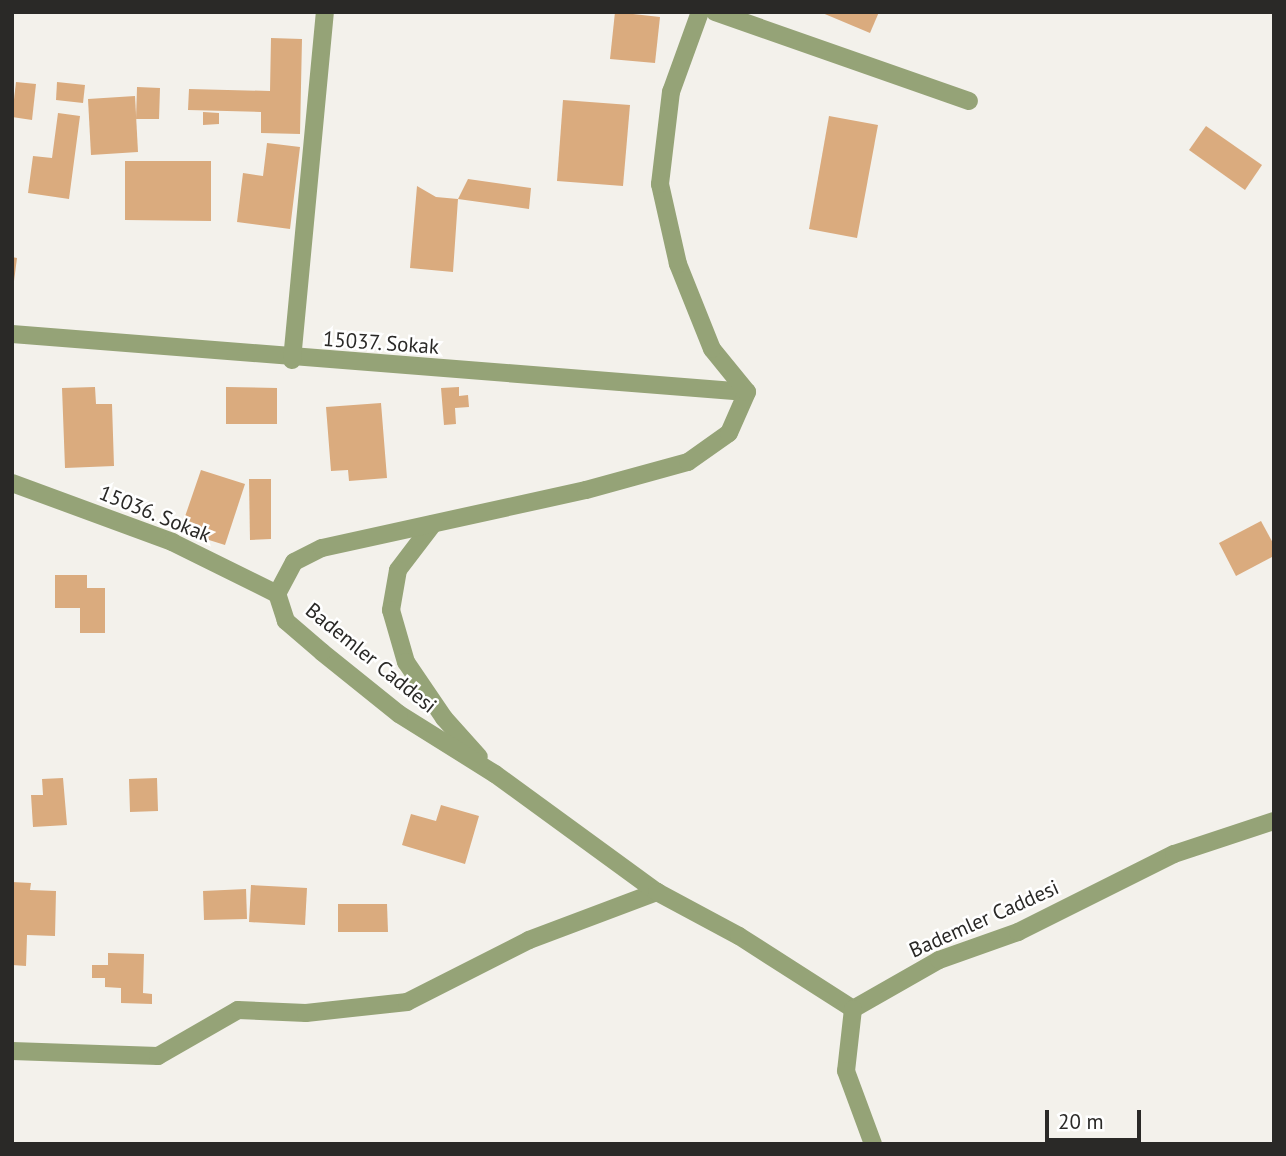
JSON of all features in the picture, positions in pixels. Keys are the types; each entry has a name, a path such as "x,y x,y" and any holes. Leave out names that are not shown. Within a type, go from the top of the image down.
{"street":[{"path":"292,360 325,12"},
{"path":"277,594 294,562 322,548 688,462 729,433 747,392 712,349 678,264 660,184 671,92 700,12"},
{"path":"715,12 969,101"},
{"name":"15037. Sokak","path":"12,334 292,360 747,392"},
{"name":"15036. Sokak","path":"12,483 172,542 277,594"},
{"path":"433,524 398,570 391,610 406,662 444,718 495,774"},
{"name":"Bademler Caddesi","path":"277,594 286,621 399,714 495,774 657,892 739,936 853,1009 939,960 1018,932 1174,854 1274,821"},
{"path":"12,1051 158,1056 238,1010 306,1013 407,1002 529,940 657,892"},
{"path":"853,1009 846,1071 873,1144"}],"building":[{"path":"615,12 660,17 655,63 610,59"},
{"path":"820,12 879,12 870,33"},
{"path":"271,38 302,39 300,134 261,133 261,112 188,110 189,89 270,91"},
{"path":"16,82 36,84 32,120 12,117"},
{"path":"57,82 85,85 83,103 56,100"},
{"path":"137,87 160,88 159,119 136,119"},
{"path":"135,96 138,152 91,155 88,99"},
{"path":"563,100 630,105 623,186 557,181"},
{"path":"203,112 219,113 219,124 203,125"},
{"path":"58,113 80,116 69,199 28,193 33,156 52,158"},
{"path":"829,116 878,125 857,238 809,229"},
{"path":"1206,126 1262,165 1245,190 1189,150"},
{"path":"267,143 300,147 290,229 237,222 243,173 263,176"},
{"path":"125,161 211,161 211,221 125,220"},
{"path":"468,179 531,188 529,209 458,199"},
{"path":"417,186 436,197 458,199 453,272 410,268"},
{"path":"12,257 17,258 14,281 12,280"},
{"path":"95,387 96,404 112,404 114,466 65,468 62,388"},
{"path":"226,387 277,388 277,424 226,424"},
{"path":"459,387 459,396 468,395 469,407 455,408 456,424 444,425 441,388"},
{"path":"381,403 387,478 349,481 348,470 331,471 326,407"},
{"path":"201,470 245,484 225,545 180,531"},
{"path":"249,479 271,479 271,539 250,540"},
{"path":"1261,521 1274,545 1274,556 1236,576 1219,543"},
{"path":"55,575 87,575 87,588 105,588 105,633 80,633 80,608 55,608"},
{"path":"63,778 67,825 33,827 31,795 43,795 42,779"},
{"path":"157,778 158,811 130,812 129,779"},
{"path":"441,805 479,816 465,864 402,845 411,814 436,821"},
{"path":"12,882 31,883 30,890 56,891 55,936 27,935 26,966 12,965"},
{"path":"251,885 307,888 305,925 249,922"},
{"path":"246,889 247,919 204,920 203,891"},
{"path":"338,904 387,904 388,932 338,932"},
{"path":"108,953 144,954 143,993 152,994 152,1004 121,1003 121,988 105,987 105,978 92,978 92,965 108,965"}]}
